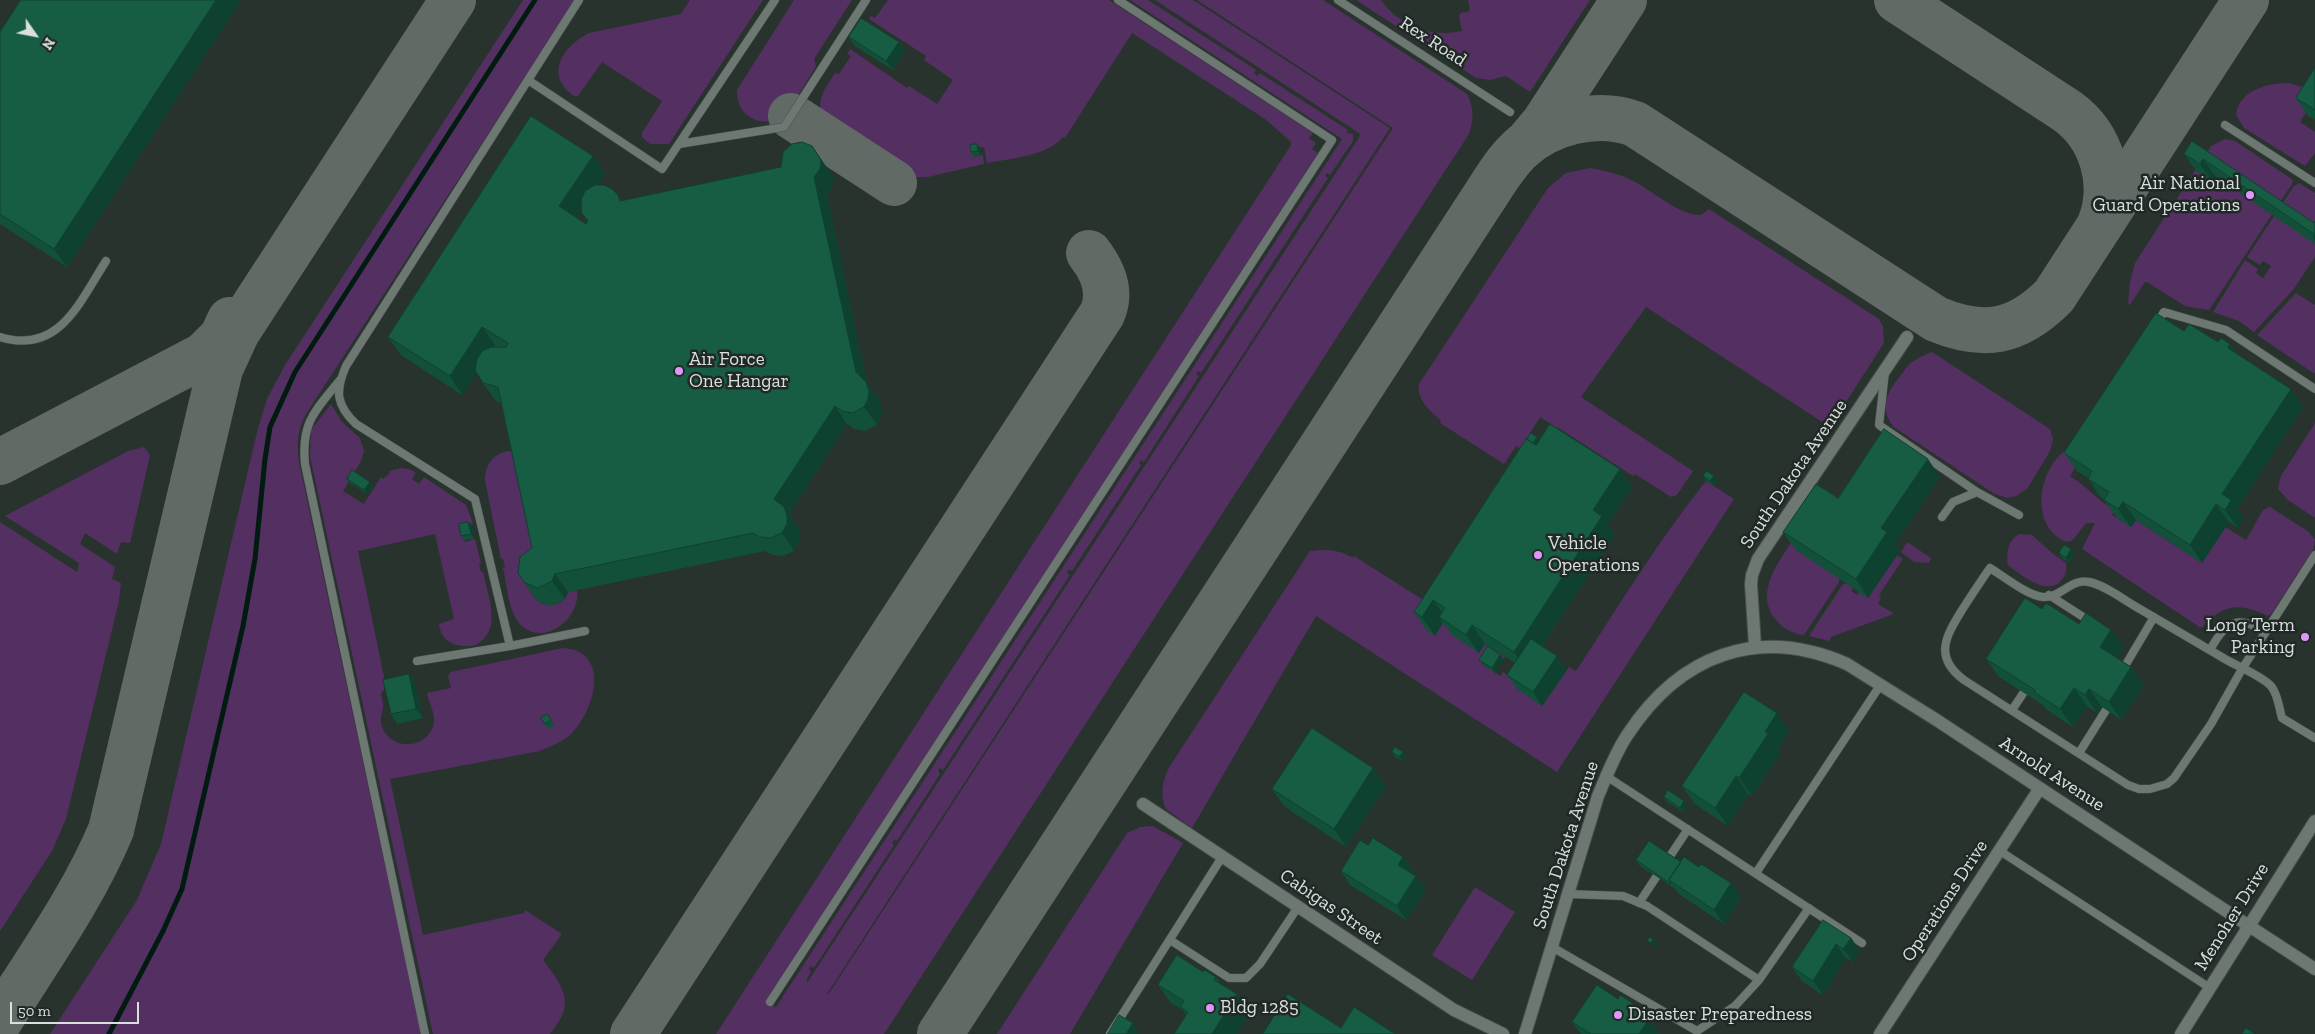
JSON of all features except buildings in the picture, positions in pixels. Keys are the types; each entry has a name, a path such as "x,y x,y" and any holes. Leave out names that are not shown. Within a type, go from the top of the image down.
{"street":[{"name":"South Dakota Avenue","path":"1525,1034 1606,776 1627,734 1659,695 1700,665 1755,646 1750,597 1754,567 1907,337"},
{"name":"Arnold Avenue","path":"1755,646 1798,649 1832,657 1881,684 2315,969"},
{"name":"Operations Drive","path":"1880,1034 2040,788"},
{"name":"Cabigas Street","path":"1142,804 1454,1010 1503,1034"},
{"name":"Menoher Drive","path":"2181,1034 2315,821"}],"lane":[{"path":"426,1034 305,464 303,446 306,425 340,380 352,358 579,0"},
{"path":"528,80 662,169 775,0"},
{"path":"679,144 784,127 866,0"},
{"path":"770,1002 1332,140 1118,0"},
{"name":"Rex Road","path":"1338,0 1510,112"},
{"path":"2224,125 2315,183"},
{"path":"0,337 20,342 39,340 59,329 75,309 106,261"},
{"path":"2157,323 2164,312 2226,330 2315,389"},
{"path":"1885,370 1879,425 1977,492 2019,515"},
{"path":"340,380 340,404 347,416 356,424 475,498 510,646"},
{"path":"1942,517 1953,502 1977,492"},
{"path":"2315,555 2242,669 2211,724 2174,778 2167,784 2150,789 2139,789 2128,785 1957,674 1946,658 1944,649 1947,635 1990,568 2020,587 2043,597 2057,593 2072,583 2091,582 2154,617 2242,669 2272,686 2282,718 2315,738"},
{"path":"2050,595 2097,626"},
{"path":"2122,671 2154,617"},
{"path":"2210,650 2226,626 2242,621 2255,625 2265,633"},
{"path":"417,661 510,646 585,631"},
{"path":"1756,873 1881,684"},
{"path":"2012,710 2024,692"},
{"path":"2079,753 2106,710"},
{"path":"1606,776 1862,943"},
{"path":"1639,903 1688,829"},
{"path":"2000,850 2210,988"},
{"path":"1110,1034 1222,857"},
{"path":"1568,894 1623,896 1639,903 1759,980"},
{"path":"1170,940 1229,978 1246,978 1260,964 1298,907"},
{"path":"1552,947 1697,1031 1735,1006 1759,980 1809,908"}],"shaded area":[{"path":"523,0 575,0 306,414 300,427 298,440 300,467 421,1034 50,1034 137,900 161,844 257,432 267,399 285,365"},
{"path":"690,0 763,0 669,144 650,144 642,137 642,133 662,101 602,62 578,96 574,96 565,88 558,71 560,62 564,54 579,39 589,33 681,14"},
{"path":"794,0 852,0 814,59 816,66 798,96 781,115 772,120 761,121 750,117 741,109 737,90"},
{"path":"888,0 1109,0 1313,133 1309,138 1316,143 1312,149 1318,153 767,1001 776,1007 1342,139 1130,0 1148,0 1256,70 1254,73 1257,76 1260,73 1348,130 1347,133 1353,134 1353,141 1330,175 1327,173 1325,176 1328,178 1201,373 1198,371 1196,374 1199,376 1144,462 1141,460 1139,463 1141,465 1072,571 1069,569 1067,573 1070,575 943,770 940,768 938,771 940,774 897,841 894,840 892,843 894,845 814,968 811,966 809,969 811,972 807,978 807,983 1360,136 1359,133 1155,0 1193,0 1390,128 828,995 1393,128 1197,0 1323,0 1467,94 1473,114 1472,123 1469,134 884,1034 716,1034 1291,145 1291,142 1265,119 1132,33 1065,138 1063,137 1056,144 1028,156 987,163 984,147 973,148 974,157 983,155 984,164 928,177 909,177 831,128 831,125 825,122 820,108 824,91 835,73 839,74 851,56 847,54 850,49 907,88 909,86 937,104 953,80 924,60 926,56 869,19 871,16 875,18"},
{"path":"1356,0 1381,0 1388,9 1406,23 1427,31 1450,33 1462,31 1459,16 1461,13 1470,11 1468,0 1590,0 1530,92 1506,76 1490,80 1476,78"},
{"path":"2288,83 2309,89 2311,104 2300,122 2315,132 2315,153 2305,166 2244,128 2236,115 2242,100 2248,94 2263,87"},
{"path":"2225,139 2235,141 2293,180 2292,184 2209,310 2185,306 2147,282 2144,283 2130,305 2128,304 2130,282 2135,263 2211,146"},
{"path":"1590,168 1611,172 1626,178 1639,184 1674,207 1692,214 1701,215 1709,209 1879,319 1883,326 1884,343 1830,427 1646,307 1581,397 1693,471 1677,495 1671,497 1635,474 1633,476 1557,427 1536,458 1537,453 1554,426 1540,417 1527,438 1531,440 1525,451 1516,446 1504,464 1440,423 1441,420 1428,409 1422,399 1419,384 1548,188 1566,173"},
{"path":"2299,183 2315,193 2315,257 2293,290 2254,332 2239,321 2213,312 2245,260 2258,269 2256,273 2263,278 2271,266 2263,261 2260,265 2247,257 2294,186"},
{"path":"2296,293 2315,305 2315,374 2257,335"},
{"path":"1932,352 2050,429 2053,440 2050,451 2027,489 2016,496 2007,498 1993,493 1894,427 1889,420 1886,407 1892,387 1910,364"},
{"path":"331,404 342,422 360,438 364,451 361,461 343,491 364,504 381,477 383,479 389,472 403,468 416,473 412,479 419,484 424,477 466,505 473,523 461,526 465,542 475,539 481,563 479,564 481,572 483,572 492,612 489,631 484,639 476,645 457,645 443,636 439,624 454,619 435,534 358,551 384,677 384,690 381,693 383,705 381,721 386,735 400,743 408,744 422,740 429,735 433,727 434,718 427,693 451,688 448,676 451,672 563,648 578,651 588,659 593,670 592,696 581,722 573,732 558,743 540,751 390,779 423,935 524,913 525,910 562,934 543,960 559,983 565,1003 562,1016 550,1034 433,1034 310,456 311,430"},
{"path":"2315,423 2315,518 2288,500 2278,489 2281,476"},
{"path":"144,447 150,455 130,543 121,542 117,554 85,533 80,544 115,567 112,579 121,583 119,601 66,819 52,851 0,931 0,522 77,572 79,563 5,516 128,451"},
{"path":"2069,448 2085,451 2070,476 2115,511 2112,515 2131,527 2136,520 2202,563 2225,527 2246,540 2263,510 2270,507 2309,532 2315,540 2313,550 2271,614 2268,616 2240,607 2232,608 2217,614 2201,628 2082,549 2095,523 2086,523 2073,540 2067,542 2055,534 2046,524 2042,510 2044,482 2050,468 2058,457"},
{"path":"511,451 514,452 545,566 530,591 543,604 555,605 568,592 577,590 577,601 567,620 559,627 539,633 529,631 520,624 513,612 508,597 503,568 505,567 503,559 501,559 485,481 489,464 495,456"},
{"path":"1706,481 1734,499 1557,772 1316,616 1192,828 1166,809 1162,792 1165,776 1170,766 1310,551 1332,550 1353,558 1354,556 1439,610 1478,653 1485,644 1505,657 1504,659 1491,651 1482,664 1500,676 1503,672 1520,684 1542,706 1569,667 1576,671 1655,551"},
{"path":"1798,532 1796,550 1839,578 1839,582 1804,635 1786,629 1777,621 1770,610 1767,598 1772,575"},
{"path":"2020,534 2032,535 2066,563 2065,575 2057,584 2043,586 2035,583 2008,565 2007,556 2010,543"},
{"path":"1907,542 1931,558 1929,563 1914,562 1901,552"},
{"path":"1897,555 1903,559 1879,595 1881,598 1878,604 1893,613 1891,615 1831,637 1830,641 1809,636 1843,584 1853,588 1851,591 1857,595 1859,592 1868,597"},
{"path":"1153,826 1183,843 1070,1034 997,1034 1127,833 1140,827"},
{"path":"1475,887 1515,912 1472,980 1432,955"}],"waterway":[{"path":"109,1034 163,931 182,889 243,626 255,559 270,427 295,372 535,0"}],"taxiway":[{"path":"0,1020 74,903 111,830 220,369 237,332 453,0"},
{"path":"1529,141 1544,123 1624,0"},
{"path":"1897,0 2067,111 2079,121 2097,147 2103,162 2107,193 2105,209 2100,224"},
{"path":"940,1034 1494,181 1520,149 1545,132 1574,121 1605,118 1635,124 1936,319 1969,329 1999,329 2027,318 2054,296 2246,0"},
{"path":"791,116 894,183"},
{"path":"633,1034 1102,314 1105,306 1106,290 1102,274 1089,253"},
{"path":"0,462 204,355 222,337 230,320"}],"place":[{"name":"Air National Guard Operations","path":"2250,195"},
{"name":"Air Force One Hangar","path":"679,371"},
{"name":"Vehicle Operations","path":"1538,555"},
{"name":"Long Term Parking","path":"2305,637"},
{"name":"Bldg 1285","path":"1210,1008"},
{"name":"Disaster Preparedness","path":"1618,1015"}]}
